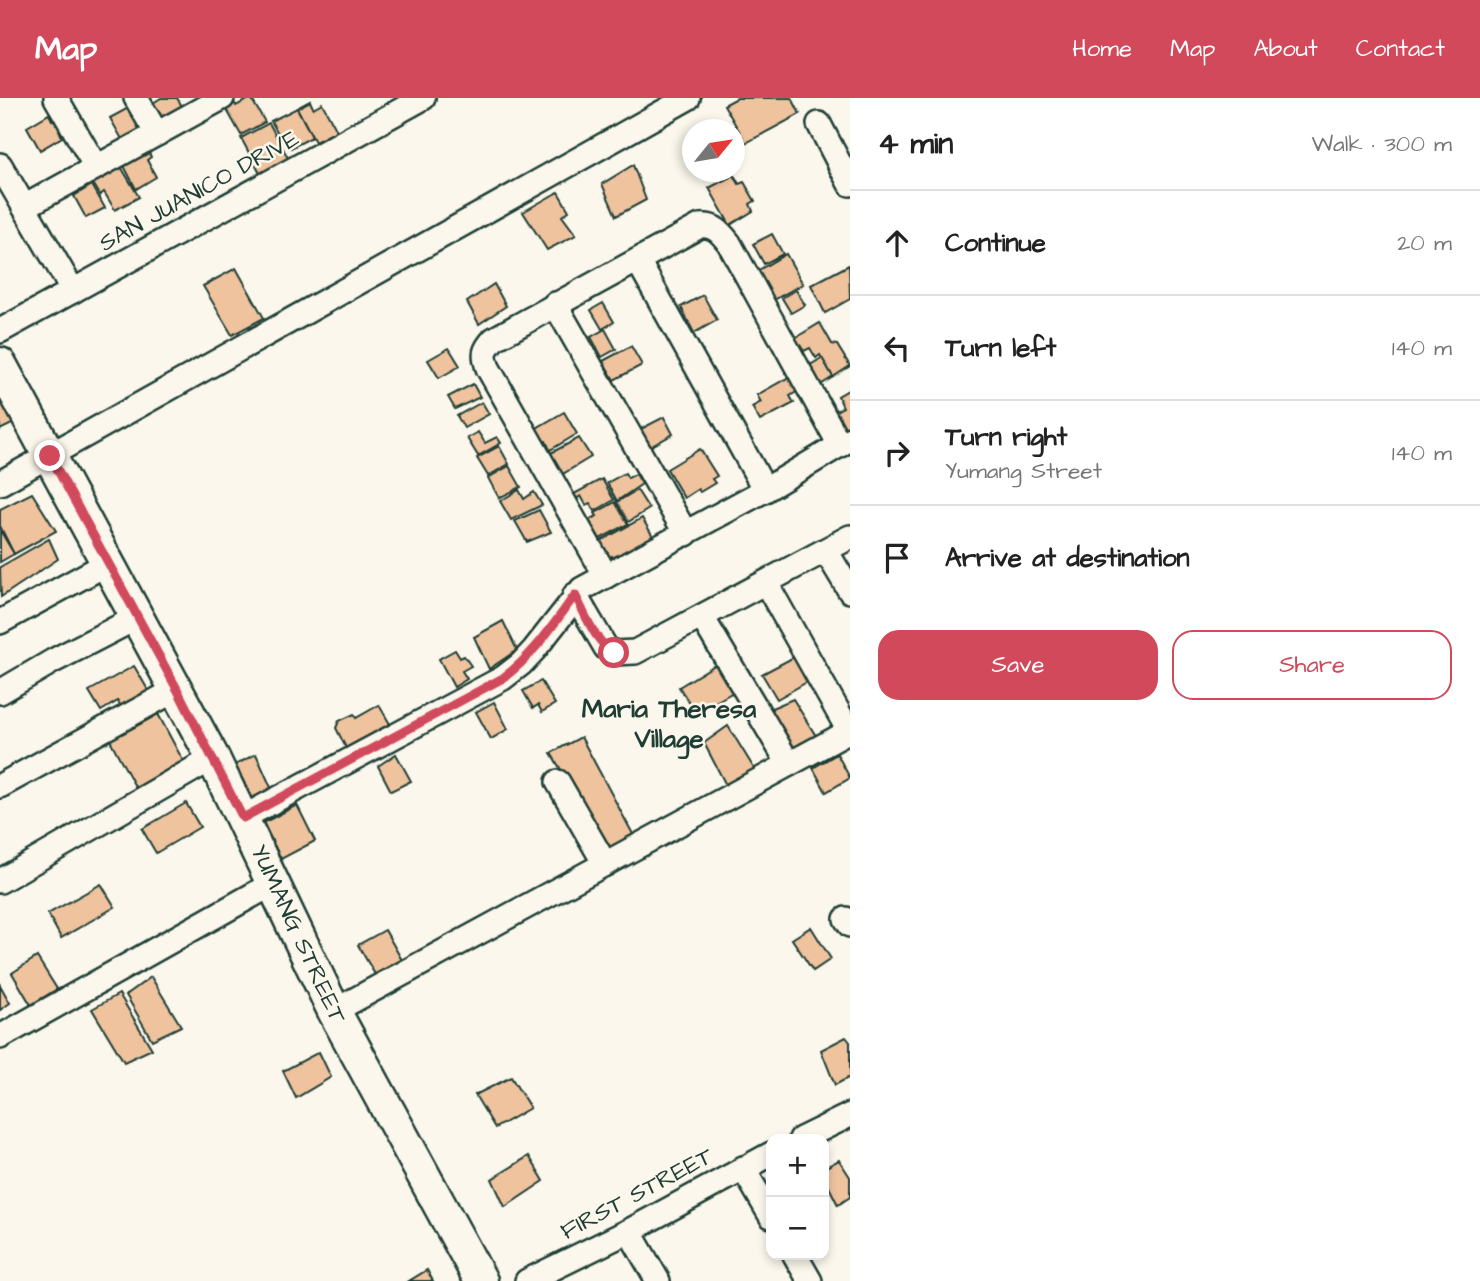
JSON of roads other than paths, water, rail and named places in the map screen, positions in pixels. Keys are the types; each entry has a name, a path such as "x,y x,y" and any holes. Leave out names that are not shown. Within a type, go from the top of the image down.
{"main road":[{"name":"YUMANG STREET","path":"0,364 177,689 243,818 334,1011 481,1281"}],"street":[{"path":"56,98 96,167"},
{"path":"136,98 157,134"},
{"path":"24,207 222,98"},
{"name":"SAN JUANICO DRIVE","path":"0,331 424,98"},
{"path":"0,484 688,98"},
{"path":"819,124 850,184"},
{"path":"0,165 73,291"},
{"path":"243,818 503,678 534,650 575,595 765,490 845,442 729,243 718,230 710,226 699,226 555,304 494,339 483,355 606,576"},
{"path":"638,261 765,490"},
{"path":"555,304 685,534"},
{"path":"575,595 598,639 606,648 614,653 635,652 850,537"},
{"path":"826,551 850,591"},
{"path":"0,622 108,563"},
{"path":"334,1011 850,731 766,583"},
{"path":"0,692 138,617"},
{"path":"702,617 789,764"},
{"path":"0,786 177,689"},
{"path":"0,881 213,758"},
{"path":"558,782 605,864"},
{"path":"0,1037 274,883"},
{"path":"817,1134 846,1125"},
{"name":"FIRST STREET","path":"527,1281 629,1231 766,1156"},
{"path":"743,1168 766,1207"},
{"path":"629,1231 658,1281"},
{"path":"798,1260 810,1281"}],"district":[{"name":"Maria Theresa Village","path":"669,724"}]}
